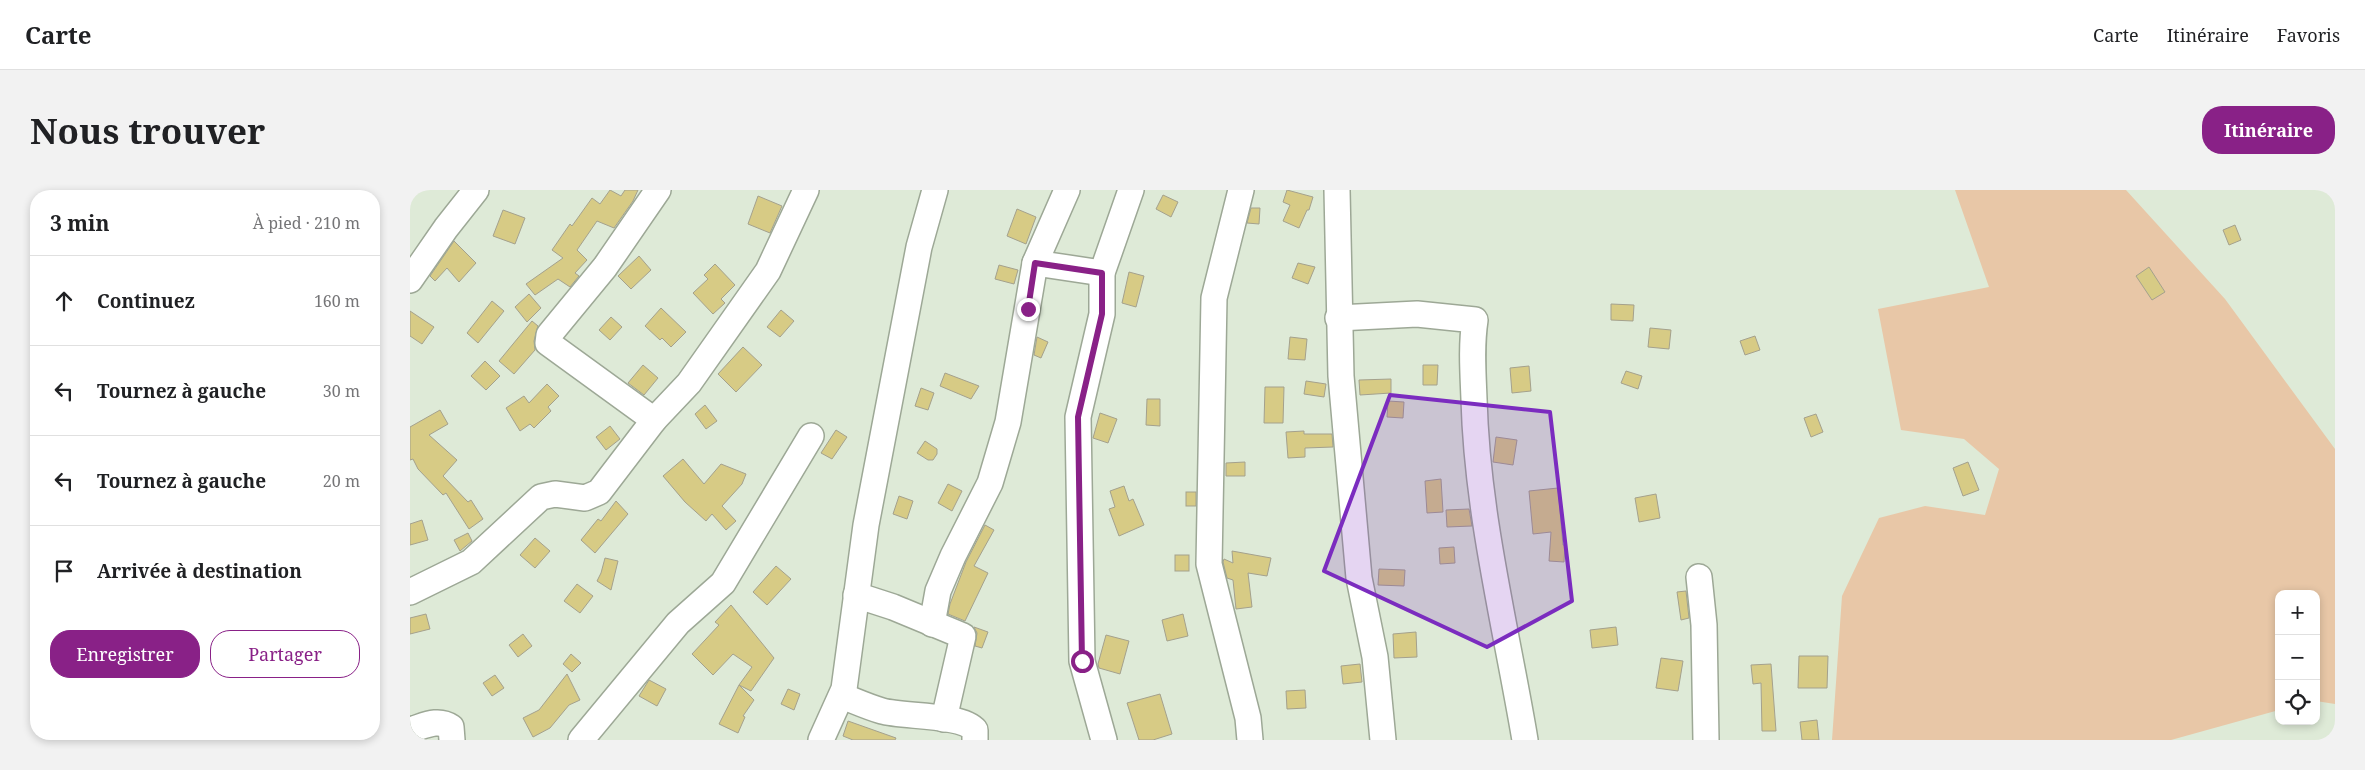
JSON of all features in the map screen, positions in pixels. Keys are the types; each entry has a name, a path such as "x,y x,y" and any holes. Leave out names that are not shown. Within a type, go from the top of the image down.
{"street":[{"path":"410,280 446,228 476,190"},
{"path":"654,420 548,342 549,335 605,267 658,190"},
{"path":"410,592 471,562 541,497 555,494 585,498 599,492 654,420 689,383 768,272 806,190"},
{"path":"821,740 842,696 866,525 919,246 935,190"},
{"path":"932,624 938,591 953,556 988,490 1008,422 1035,263 1067,190"},
{"path":"1104,740 1082,661 1079,408 1102,314 1102,273 1131,190"},
{"path":"1241,190 1214,298 1209,564 1248,718 1250,740"},
{"path":"1337,190 1338,318 1341,376 1360,578 1375,657 1383,740"},
{"path":"1035,263 1102,273"},
{"path":"1338,318 1417,314 1475,320 1472,340 1475,433 1486,532 1525,740"},
{"path":"581,740 678,623 723,583 811,436"},
{"path":"1699,578 1704,625 1706,740"},
{"path":"856,595 893,607 963,636 944,718"},
{"path":"842,696 882,711 944,718 972,726 975,730 975,740"},
{"path":"410,730 436,722 445,723 451,727 452,740"}],"highlighted area":[{"path":"1390,395 1550,412 1572,601 1487,647 1324,571"}],"shaded area":[{"path":"1955,190 2126,190 2225,299 2335,449 2335,704 2320,702 2320,590 2275,590 2275,711 2171,740 1832,740 1842,596 1879,518 1925,506 1985,515 1999,469 1964,439 1901,430 1878,309 1989,287"}],"building":[{"path":"610,190 621,196 625,190 638,190 633,201 614,228 597,221 577,250 587,260 575,273 579,276 570,287 558,279 535,295 526,284 563,258 552,250 570,224 572,226 592,198 600,204"},
{"path":"1287,190 1313,197 1309,210 1307,210 1299,228 1283,221 1290,205 1283,202"},
{"path":"1163,195 1178,202 1171,217 1156,209"},
{"path":"758,196 782,206 770,233 748,224"},
{"path":"1251,208 1260,208 1259,224 1247,223"},
{"path":"1017,209 1036,217 1026,244 1007,236"},
{"path":"503,210 525,218 515,244 493,236"},
{"path":"2235,225 2241,240 2229,245 2223,230"},
{"path":"454,241 476,263 459,282 447,268 435,281 430,276"},
{"path":"639,256 651,270 631,289 618,276"},
{"path":"1298,263 1315,267 1308,284 1292,278"},
{"path":"715,264 735,285 721,299 725,303 713,314 693,293 708,279 704,275"},
{"path":"999,265 1018,270 1014,284 995,279"},
{"path":"2149,267 2165,292 2152,300 2136,276"},
{"path":"1129,272 1144,276 1136,307 1122,303"},
{"path":"529,294 541,308 527,322 515,307"},
{"path":"492,301 504,311 478,343 467,333"},
{"path":"1611,304 1634,305 1633,321 1611,320"},
{"path":"661,308 686,332 671,347 645,326"},
{"path":"781,310 794,321 780,337 767,327"},
{"path":"410,311 434,327 422,344 410,336"},
{"path":"611,317 622,327 610,340 599,330"},
{"path":"532,321 538,326 534,341 535,350 514,374 499,361"},
{"path":"1650,328 1671,330 1669,349 1648,347"},
{"path":"1755,336 1760,350 1745,355 1740,341"},
{"path":"1037,337 1048,342 1041,358 1034,355"},
{"path":"1290,337 1307,339 1305,360 1288,359"},
{"path":"743,347 762,365 736,392 718,374"},
{"path":"485,361 500,376 486,390 471,376"},
{"path":"643,365 658,378 644,395 628,383"},
{"path":"1423,365 1438,365 1437,385 1423,385"},
{"path":"1529,366 1531,391 1512,393 1510,368"},
{"path":"1626,371 1642,376 1638,389 1621,383"},
{"path":"945,373 979,386 971,399 940,386"},
{"path":"1391,379 1391,393 1360,395 1359,380"},
{"path":"1306,381 1326,384 1324,397 1304,394"},
{"path":"547,384 559,396 548,407 551,411 534,428 530,424 520,431 506,408 524,396 529,403"},
{"path":"1265,387 1284,387 1283,423 1264,423"},
{"path":"921,388 934,393 928,410 915,406"},
{"path":"1147,399 1160,399 1160,426 1146,425"},
{"path":"1388,401 1404,402 1403,418 1387,417"},
{"path":"705,405 717,421 706,429 695,414"},
{"path":"440,410 448,424 429,435 457,460 443,476 468,502 471,500 483,519 469,529 446,493 443,495 418,469 413,459 410,460 410,427"},
{"path":"1100,413 1117,419 1108,443 1093,438"},
{"path":"1816,414 1823,432 1811,437 1804,418"},
{"path":"610,426 620,439 606,450 596,437"},
{"path":"836,430 847,437 832,459 821,453"},
{"path":"1304,431 1304,434 1332,434 1333,447 1305,448 1305,457 1288,458 1286,432"},
{"path":"1496,437 1517,440 1513,465 1493,462"},
{"path":"925,441 937,449 937,454 933,460 928,460 917,453"},
{"path":"683,459 704,484 721,464 746,474 742,484 722,506 736,521 726,530 712,514 706,521 685,502 663,476"},
{"path":"1245,462 1245,476 1226,476 1226,463"},
{"path":"1968,462 1979,490 1963,496 1953,468"},
{"path":"1441,479 1443,512 1427,513 1425,481"},
{"path":"948,484 962,491 952,511 938,503"},
{"path":"1124,486 1129,501 1133,499 1144,525 1119,536 1109,509 1115,507 1110,491"},
{"path":"1558,488 1563,545 1565,545 1564,562 1549,561 1551,532 1533,534 1529,491"},
{"path":"1186,492 1196,492 1196,506 1186,506"},
{"path":"1656,494 1660,518 1639,522 1635,498"},
{"path":"899,496 913,501 907,519 893,514"},
{"path":"616,501 628,514 595,553 581,540 598,519 601,521"},
{"path":"1469,509 1472,526 1447,527 1446,510"},
{"path":"422,520 428,540 410,545 410,524"},
{"path":"985,525 994,530 974,566 988,573 965,621 948,614 950,604 966,562"},
{"path":"468,533 472,541 460,551 454,540"},
{"path":"535,538 550,551 535,568 520,555"},
{"path":"1454,547 1455,563 1440,564 1439,548"},
{"path":"1232,551 1271,558 1267,576 1248,573 1252,607 1236,609 1233,580 1227,578 1223,562 1224,559 1233,563"},
{"path":"1175,555 1189,555 1189,571 1175,571"},
{"path":"605,558 618,561 611,590 597,581"},
{"path":"776,566 791,579 767,605 753,592"},
{"path":"1379,569 1405,570 1404,586 1378,585"},
{"path":"577,584 593,596 580,613 564,601"},
{"path":"1686,591 1689,618 1681,620 1677,592"},
{"path":"731,605 774,658 751,691 739,685 752,667 733,654 713,675 692,654 719,625 715,622"},
{"path":"426,614 430,629 410,634 410,618"},
{"path":"1183,614 1188,636 1167,641 1162,620"},
{"path":"974,627 988,632 982,648 975,646 977,633"},
{"path":"1616,627 1618,645 1592,648 1590,630"},
{"path":"1416,632 1417,657 1394,658 1393,634"},
{"path":"523,634 532,646 518,657 509,645"},
{"path":"1106,635 1129,641 1120,674 1099,668 1098,664"},
{"path":"571,654 581,663 572,672 563,664"},
{"path":"1799,656 1828,656 1827,688 1798,688"},
{"path":"1661,658 1683,661 1678,691 1656,688"},
{"path":"1360,664 1362,682 1343,684 1341,666"},
{"path":"1771,664 1776,731 1762,731 1761,683 1753,684 1751,665"},
{"path":"567,674 580,700 569,705 550,728 533,737 523,718 539,710"},
{"path":"495,675 504,688 492,696 483,683"},
{"path":"649,680 666,689 657,706 639,696"},
{"path":"739,685 754,700 743,716 745,717 738,733 719,724"},
{"path":"788,689 800,694 794,710 781,704"},
{"path":"1305,690 1306,708 1287,709 1286,691"},
{"path":"1160,694 1172,734 1153,740 1139,740 1127,703"},
{"path":"1817,720 1819,740 1802,740 1800,722"},
{"path":"848,721 896,738 895,740 853,740 843,736"}],"route":[{"path":"1028,309 1035,263 1102,273 1102,314 1078,417 1082,661"}]}
